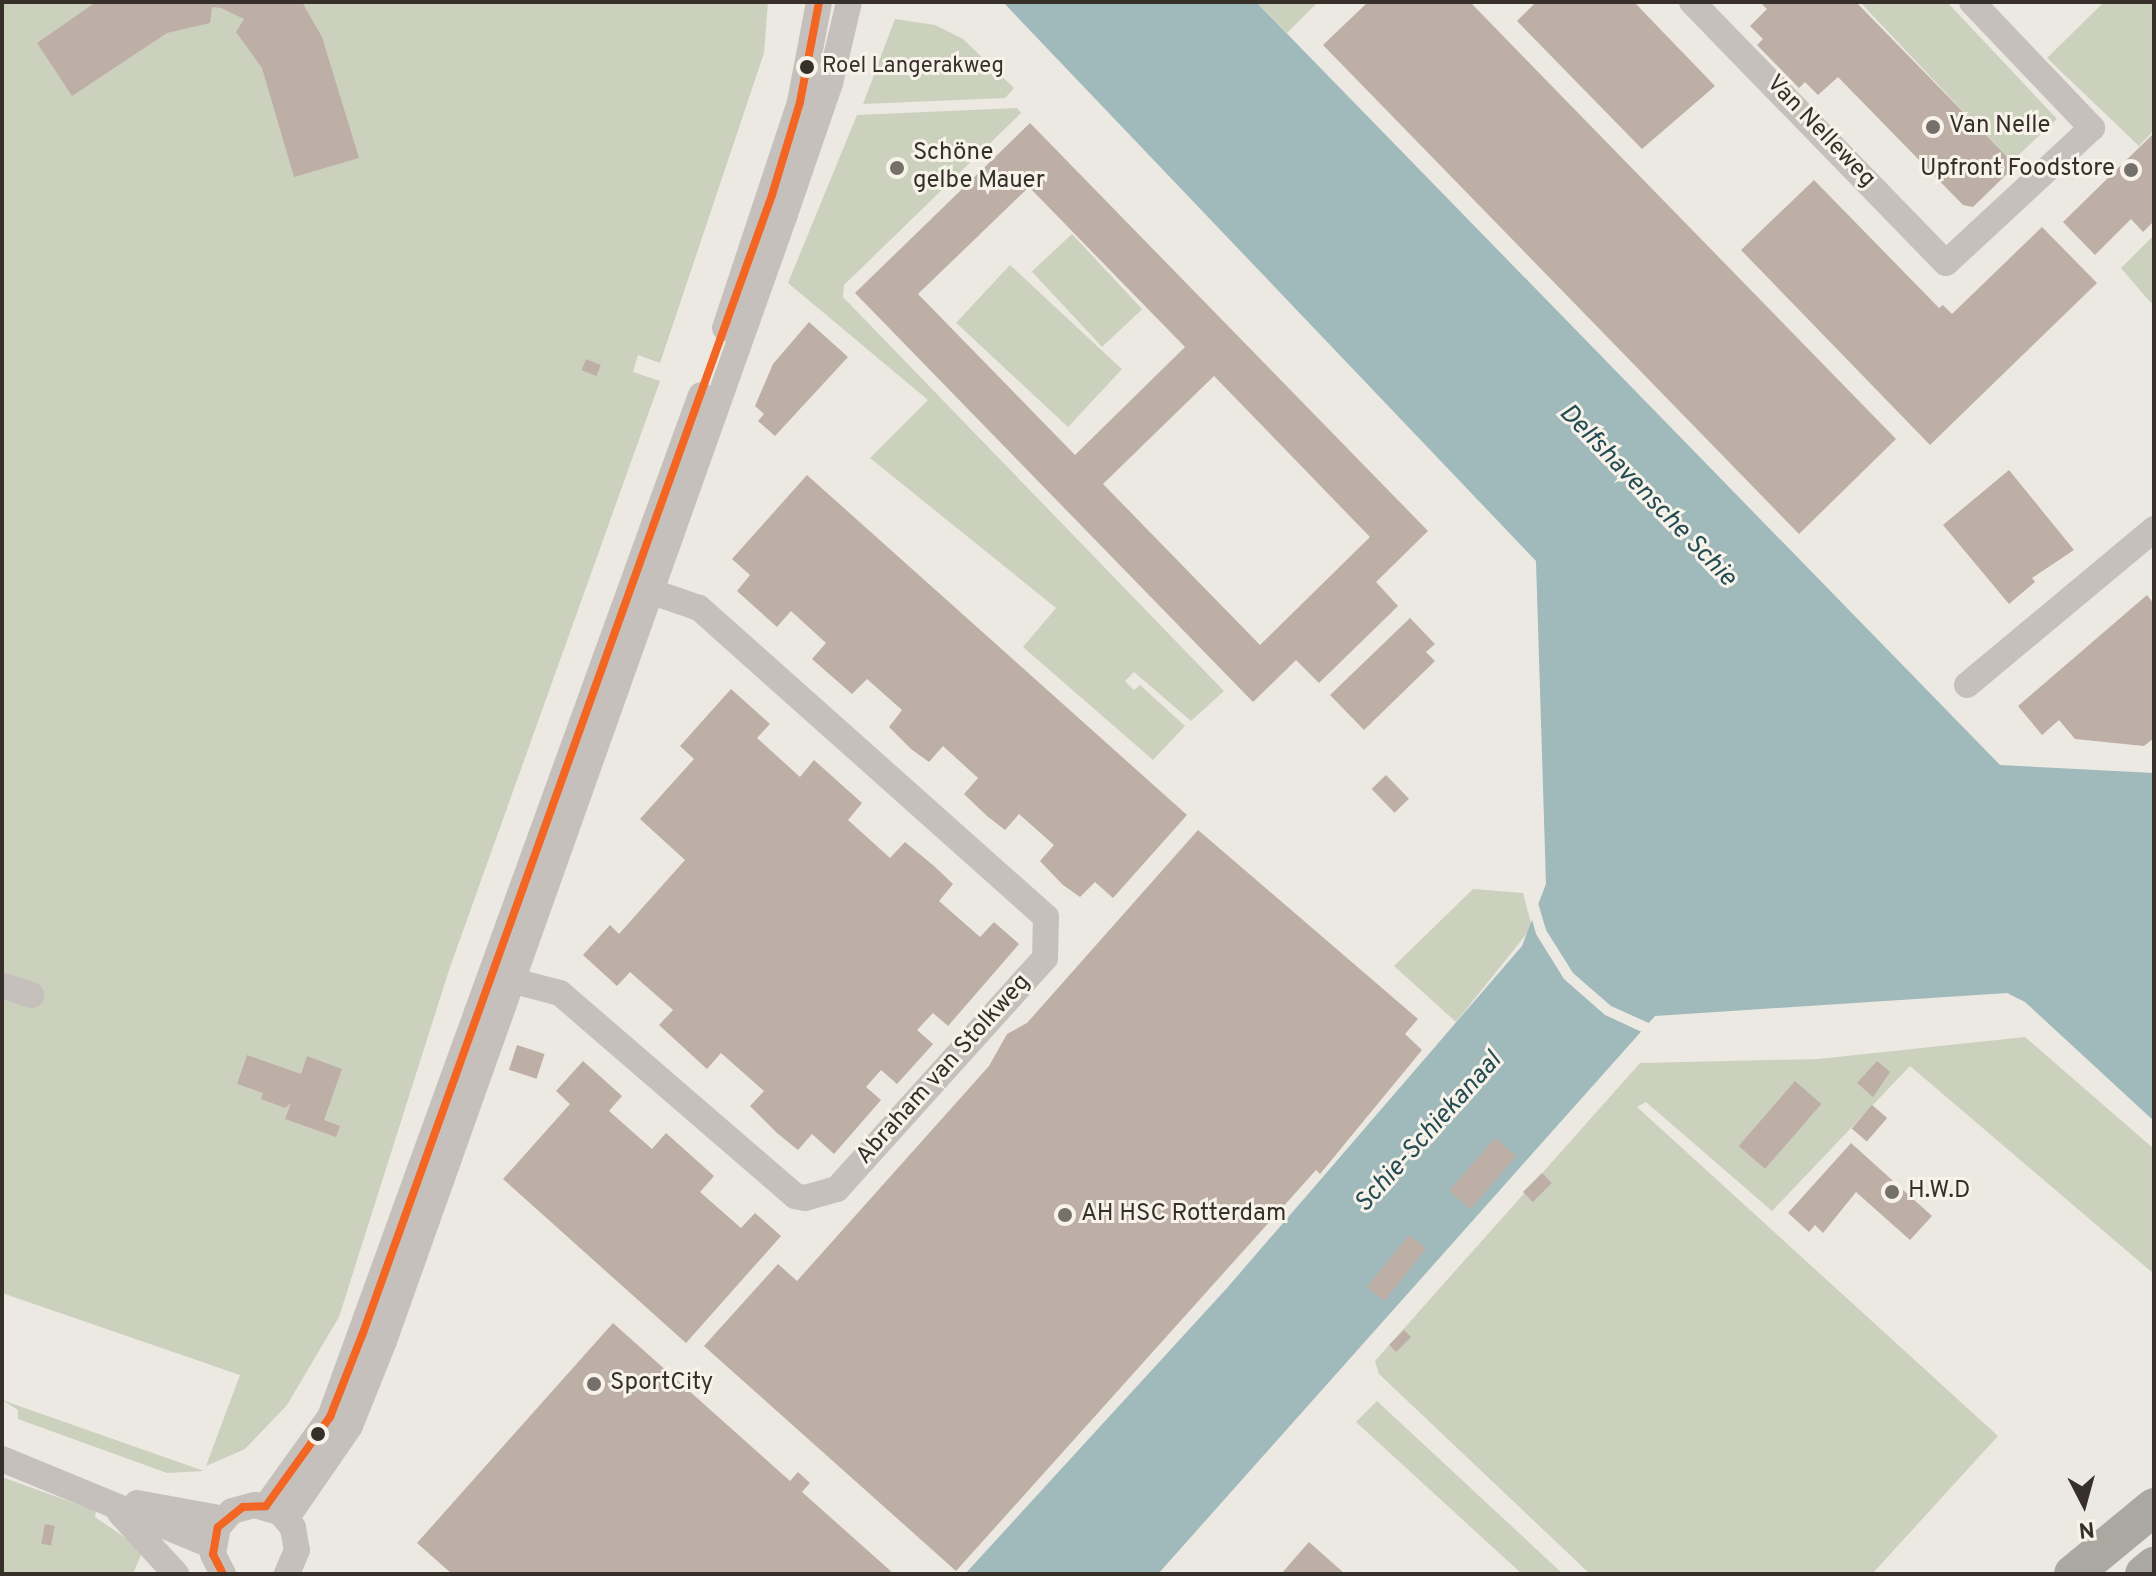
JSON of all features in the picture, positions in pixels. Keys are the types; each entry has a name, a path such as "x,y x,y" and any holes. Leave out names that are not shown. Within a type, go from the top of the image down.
{"highway":[{"path":"2073,1574 2154,1507"},
{"path":"2144,1574 2154,1566"}],"street":[{"path":"276,1512 350,1426 501,978 640,587 772,195 800,102 819,2"},
{"path":"640,587 830,83 849,2"},
{"name":"Van Nelleweg","path":"1692,2 1946,263 2092,128 1972,2"},
{"path":"1967,685 2154,529"},
{"name":"Abraham van Stolkweg","path":"501,978 560,993 795,1196 805,1198 837,1189 1045,958 1046,917 699,608 640,587"},
{"path":"2,985 31,995"},
{"path":"2,1459 107,1499 213,1546"},
{"path":"107,1499 224,1519"},
{"path":"107,1499 176,1574"},
{"path":"223,1574 213,1546 224,1519 243,1507 276,1512"},
{"path":"276,1512 297,1550 287,1574"}],"green space":[{"path":"2,2 768,2 764,53 660,363 638,355 633,372 660,381 449,970 339,1317 287,1405 245,1449 206,1466 240,1375 2,1293"},
{"path":"1256,2 1318,2 1287,33"},
{"path":"1860,2 1947,2 2057,119 2011,162"},
{"path":"2104,2 2154,2 2154,130 2139,146 2047,58"},
{"path":"895,19 935,25 963,39 1014,88 1005,98 863,104"},
{"path":"1017,108 1021,113 844,285 843,297 1224,691 1191,721 1134,672 1125,681 1134,690 1140,685 1185,726 1153,760 1023,647 1056,608 870,458 928,400 788,283 857,115"},
{"path":"1072,234 1142,309 1102,347 1032,272"},
{"path":"2154,235 2154,300 2151,303 2121,268"},
{"path":"1010,265 1122,369 1068,427 956,323"},
{"path":"1473,889 1523,893 1532,927 1456,1022 1394,966"},
{"path":"2025,1037 2154,1149 2154,1274 1910,1066 1772,1211 1646,1102 1637,1107 1998,1436 1872,1574 1590,1574 1379,1374 1375,1361 1640,1063 1818,1059"},
{"path":"2,1400 204,1471 167,1473 18,1419 18,1410"},
{"path":"1377,1401 1563,1574 1522,1574 1356,1422"},
{"path":"2,1477 96,1511 95,1517 143,1550 133,1574 2,1574"}],"water":[{"path":"1003,2 1256,2 2000,765 2154,773 2154,1121 2025,1002 2007,993 1655,1016 1158,1574 965,1574 1227,1288 1522,946 1546,884 1536,561"}],"pier":[{"path":"1536,896 1546,930 1573,973 1611,1006 1651,1024 1644,1033 1605,1015 1564,979 1536,934 1530,912"}],"building":[{"path":"96,2 302,2 322,37 359,158 294,177 262,68 236,32 244,19 221,8 212,7 210,23 167,33 72,96 37,43"},
{"path":"1368,2 1470,2 1896,439 1799,534 1323,45"},
{"path":"1536,2 1634,2 1715,86 1642,149 1517,21"},
{"name":"Van Nelle","path":"1760,2 1856,2 2010,160 2011,170 1973,207 1963,205 1838,77 1818,95 1805,82 1799,88 1757,45 1763,39 1750,26 1767,9"},
{"path":"1030,123 1428,531 1376,582 1398,606 1319,683 1296,660 1253,702 855,293","holes":["1029,187 1185,347 1075,455 918,294","1214,376 1370,537 1260,645 1103,484"]},
{"path":"2154,133 2154,221 2143,232 2131,219 2095,255 2063,222"},
{"path":"1814,180 1939,308 1943,305 1952,314 2042,227 2097,283 1930,445 1741,250"},
{"path":"809,322 848,357 775,436 758,421 764,414 755,406 773,364"},
{"path":"586,359 601,365 596,376 582,370"},
{"path":"2009,470 2074,550 2032,578 2035,582 2009,604 1943,525"},
{"path":"807,475 1187,815 1113,898 1095,882 1080,897 1063,885 1040,861 1054,845 1019,814 1005,830 987,816 964,794 978,778 943,746 929,762 911,749 889,727 902,710 867,679 852,694 812,659 826,643 791,611 777,627 737,591 750,575 732,559"},
{"path":"2147,595 2154,604 2154,738 2144,746 2075,739 2059,720 2042,735 2018,706"},
{"path":"1410,618 1435,644 1426,652 1435,661 1364,730 1330,695"},
{"path":"731,689 770,724 757,738 800,777 814,760 862,803 848,820 890,858 905,842 953,884 939,901 980,937 994,922 1019,944 948,1026 933,1013 917,1030 933,1044 897,1084 881,1070 866,1087 881,1100 834,1154 812,1134 798,1150 750,1106 764,1091 721,1053 707,1069 659,1025 673,1010 630,972 617,986 583,955 610,925 619,934 685,860 640,819 694,759 680,746"},
{"path":"1386,775 1409,799 1395,813 1372,789"},
{"name":"AH HSC Rotterdam","path":"1198,830 1418,1019 1405,1034 1422,1050 1320,1174 1316,1170 956,1571 704,1346 778,1264 797,1281 989,1066 1007,1034 1027,1023"},
{"path":"517,1045 545,1054 537,1079 509,1070"},
{"path":"247,1055 301,1074 307,1056 342,1069 324,1120 340,1126 336,1137 285,1119 291,1103 285,1108 261,1099 263,1093 237,1084"},
{"path":"583,1061 622,1096 609,1111 652,1149 666,1133 714,1176 700,1192 741,1228 755,1213 781,1236 686,1343 503,1179 570,1104 556,1091"},
{"path":"1877,1061 1890,1072 1873,1097 1857,1083"},
{"path":"1795,1081 1821,1104 1765,1169 1739,1146"},
{"path":"1872,1105 1887,1118 1867,1142 1852,1128"},
{"path":"1495,1138 1516,1156 1470,1209 1449,1191"},
{"path":"1851,1143 1932,1216 1910,1240 1856,1192 1823,1233 1815,1225 1809,1232 1788,1213"},
{"path":"1542,1173 1552,1183 1533,1202 1523,1192"},
{"path":"1409,1235 1426,1249 1384,1301 1367,1287"},
{"path":"613,1323 790,1481 798,1472 810,1483 802,1492 894,1574 452,1574 417,1543"},
{"path":"1404,1330 1411,1337 1396,1352 1389,1345"},
{"path":"45,1524 55,1526 51,1546 41,1544"},
{"path":"1309,1542 1345,1574 1281,1574"}],"transit line":[{"path":"223,1574 213,1554 218,1527 243,1507 266,1506 330,1417 363,1333 772,195 800,102 819,2"}],"place":[{"name":"Roel Langerakweg","path":"807,67"},
{"name":"Van Nelle","path":"1933,127"},
{"name":"Schöne gelbe Mauer","path":"897,168"},
{"name":"Upfront Foodstore","path":"2131,170"},
{"name":"H.W.D","path":"1892,1192"},
{"name":"AH HSC Rotterdam","path":"1065,1215"},
{"name":"SportCity","path":"594,1384"}],"water label":[{"name":"Delfshavensche Schie","path":"1647,496"},
{"name":"Schie-Schiekanaal","path":"1429,1133"}]}
